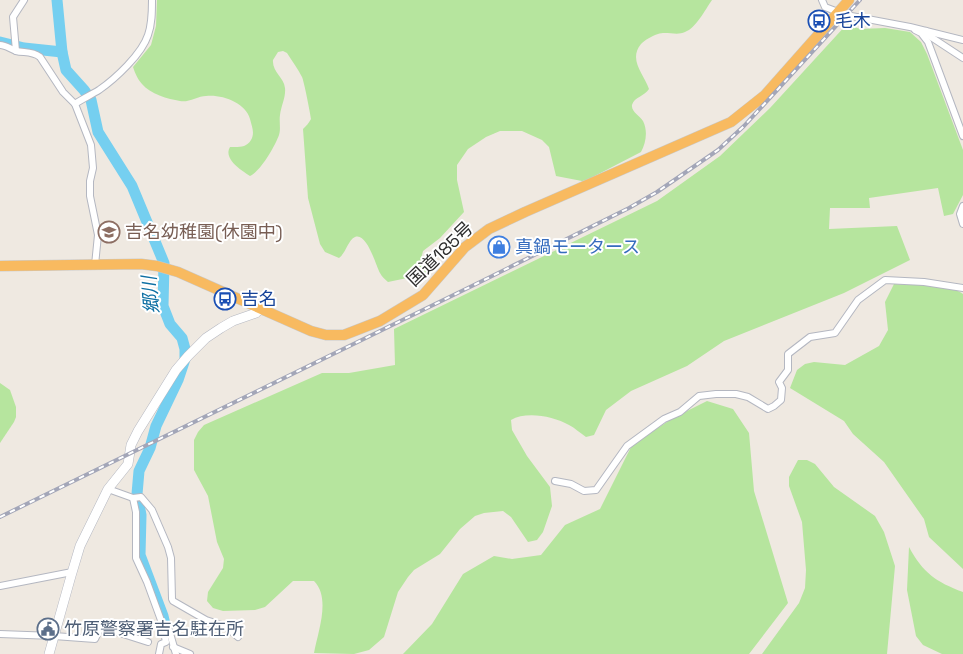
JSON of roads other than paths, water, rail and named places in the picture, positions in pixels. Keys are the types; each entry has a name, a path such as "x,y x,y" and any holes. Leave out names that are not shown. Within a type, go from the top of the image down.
{"highway":[{"name":"国道185号","path":"0,266 141,264 157,266 169,269 311,331 326,335 352,333 380,321 423,294 465,247 489,229 731,122 765,95 849,0"}],"main road":[{"path":"49,654 80,546 108,489 128,464 133,439 185,359 206,338 221,328 233,321 256,313 260,309"}],"street":[{"path":"15,47 13,17 24,0"},
{"path":"75,104 100,89 140,49 150,29 152,0"},
{"path":"822,0 825,7 838,13 910,27 963,40"},
{"path":"910,27 921,33 928,42 963,136"},
{"path":"926,31 931,37 963,58"},
{"path":"0,45 15,47 40,57 63,92 75,104 91,145 93,168 90,181 90,196 98,235 96,265"},
{"path":"963,206 960,214 963,224"},
{"path":"556,480 571,484 584,491 596,490 627,446 664,419 680,412 699,396 736,394 748,397 768,409 774,406 780,400 782,388 779,382 788,370 788,354 810,337 835,333 858,300 885,280 924,282 963,288"},
{"path":"108,489 136,498 141,497 152,510 171,558 172,599 206,620 225,626 238,637"},
{"path":"136,498 136,558 176,654"},
{"path":"0,586 72,572"},
{"path":"159,654 161,644 166,642 164,626"},
{"path":"0,634 95,640 101,627 148,642"},
{"path":"173,647 190,654"}],"waterway":[{"name":"郷川","path":"57,0 62,52 66,70 91,100 98,132 132,186 164,263 163,306 170,324 182,338 185,349 185,359 178,380 156,426 150,448 139,471 137,494 141,515 140,555 163,616 167,633"},
{"path":"0,42 24,48 62,52"}],"railway":[{"path":"0,517 476,284 629,208 657,192 718,150 744,126 860,0"}],"place":[{"name":"毛木","path":"819,21"},
{"name":"吉名幼稚園(休園中)","path":"109,232"},
{"name":"真鍋モータース","path":"499,247"},
{"name":"吉名","path":"225,299"},
{"name":"竹原警察署吉名駐在所","path":"48,629"}]}
